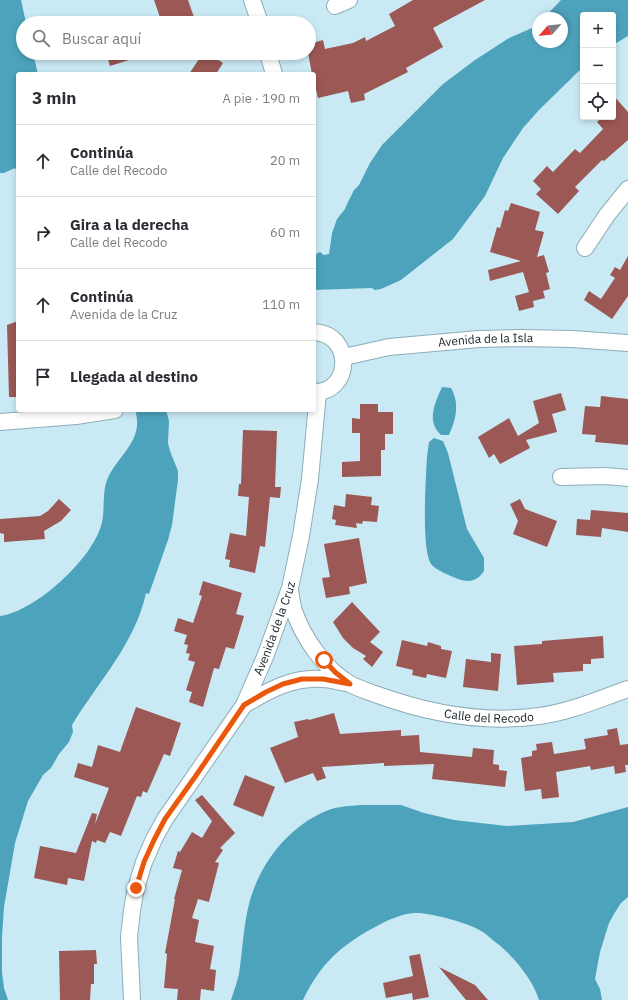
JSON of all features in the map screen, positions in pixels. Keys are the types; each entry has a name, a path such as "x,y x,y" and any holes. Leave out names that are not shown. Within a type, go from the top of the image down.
{"street":[{"path":"252,0 258,16"},
{"path":"270,60 273,72"},
{"path":"585,248 607,215 628,189"},
{"path":"316,332 329,335 336,341 341,348 344,357 342,373 338,380 325,390 316,392"},
{"name":"Avenida de la Isla","path":"344,357 389,347 479,339 572,339 628,343"},
{"path":"0,422 76,416 102,412"},
{"name":"Avenida de la Cruz","path":"132,1000 129,937 136,888 144,862 165,819 244,705 264,657 290,588 301,536 310,479 315,412"},
{"path":"561,477 606,476 628,478"},
{"name":"Calle del Recodo","path":"290,588 293,609 300,626 308,639 335,672 350,684"},
{"name":"Calle del Recodo","path":"244,705 283,684 302,679 323,679 350,684 400,703 480,718 508,719 539,716 575,708 628,689"}],"water":[{"path":"0,0 21,0 24,16 16,16 16,60 35,60 38,72 16,72 16,170 15,168 4,173 0,173"},
{"path":"561,0 628,0 628,36 616,43 616,12 580,12 580,70 523,128 503,158 485,196 453,239 401,280 381,289 316,290 316,254 320,252 324,255 329,254 332,233 337,219 345,209 354,190 359,185 370,163 382,145 443,84 475,60 509,38 532,28 532,48 568,48 568,12 550,12"},
{"path":"442,387 451,388 454,394 456,406 454,423 449,435 441,435 436,430 433,418 433,412"},
{"path":"135,412 167,412 169,421 168,443 178,471 172,525 149,594 146,593 141,612 125,646 72,725 73,732 69,742 59,754 51,768 43,775 28,801 15,843 4,907 2,972 4,988 8,1000 0,1000 0,616 30,605 46,594 62,581 88,551 97,536 102,522 107,480 111,471 133,439 137,421"},
{"path":"434,438 443,441 448,453 467,529 484,558 484,571 479,577 470,581 458,579 439,571 431,564 428,556 425,528 426,466 429,442"},
{"path":"362,805 401,805 424,813 454,820 507,826 573,822 628,807 628,897 621,903 609,923 600,952 595,979 600,989 602,1000 539,1000 528,977 516,962 504,949 485,934 468,925 449,919 429,914 414,913 399,916 353,940 333,956 325,965 303,1000 231,1000 239,974 247,913 251,897 257,881 274,852 285,839 311,818 335,808"}],"building":[{"path":"154,0 188,0 194,16 160,16"},
{"path":"413,0 485,0 433,28 443,47 406,68 408,72 364,94 365,100 351,103 348,91 318,98 316,90 316,72 312,72 309,60 316,60 316,42 323,40 325,49 353,43 365,37 366,41 395,26 389,14"},
{"path":"108,60 129,60 110,66"},
{"path":"198,60 218,60 223,63 217,72 190,72"},
{"path":"616,98 628,112 628,140 604,161 602,160 575,187 579,191 558,214 536,194 541,189 533,181 547,166 553,172 575,149 580,153 603,129 597,122 599,120 616,120"},
{"path":"511,203 540,212 535,230 544,232 537,257 544,255 549,272 546,273 550,289 543,291 545,298 533,301 534,307 519,311 515,296 529,292 523,272 490,281 488,270 521,261 490,252 497,227 500,228 505,210 508,211"},
{"path":"628,256 628,296 612,319 584,300 589,291 601,299 615,278 610,275 615,267 620,270"},
{"path":"16,322 16,397 9,397 7,325"},
{"path":"561,393 566,410 552,414 557,432 526,440 530,448 500,464 494,454 489,458 478,437 509,418 518,436 539,423 533,401"},
{"path":"601,396 628,399 628,445 595,442 596,435 582,434 585,406 600,407"},
{"path":"360,404 378,404 378,412 393,412 393,434 385,434 385,450 381,450 381,476 342,477 342,462 360,461 360,433 352,433 352,418 360,419"},
{"path":"243,430 277,431 275,487 281,487 280,498 270,497 265,547 260,546 255,573 229,567 230,560 225,559 230,533 246,536 249,497 238,496 239,484 241,484"},
{"path":"346,494 372,497 371,505 379,506 377,522 363,521 362,524 356,523 357,528 335,525 336,520 332,519 334,505 345,507"},
{"path":"59,499 71,510 61,521 44,531 45,539 4,542 4,534 0,533 0,519 40,516 48,511"},
{"path":"520,499 525,509 557,521 547,547 513,534 518,521 510,504"},
{"path":"591,510 628,513 628,532 602,528 601,537 576,535 577,519 590,520"},
{"path":"359,538 367,583 349,587 350,594 326,598 322,578 330,577 324,544"},
{"path":"203,581 242,593 236,614 244,616 234,649 226,647 219,669 214,668 203,707 189,702 192,692 186,690 195,662 188,660 190,654 186,653 188,645 184,644 187,635 174,631 178,618 193,623 202,596 199,595"},
{"path":"352,602 380,632 370,642 383,652 372,667 363,659 366,656 353,648 343,638 333,622"},
{"path":"603,636 604,658 591,659 591,664 583,664 583,671 553,673 554,682 517,685 514,646 542,644 542,641"},
{"path":"402,640 427,646 428,642 441,646 441,649 452,651 446,678 427,674 426,678 412,675 413,670 396,666"},
{"path":"491,653 501,654 498,691 463,687 466,659 491,662"},
{"path":"136,707 181,723 170,756 164,754 147,793 143,791 141,797 137,796 121,836 110,832 105,843 97,840 96,843 92,841 84,881 68,878 67,885 34,878 40,846 76,853 92,813 97,814 95,824 109,788 74,777 78,763 92,767 98,745 120,752"},
{"path":"334,713 340,734 401,730 401,736 419,735 420,752 472,757 473,748 494,750 493,764 499,765 499,770 507,771 505,787 432,779 434,764 384,766 384,763 322,767 326,778 317,781 313,773 285,783 270,748 298,737 294,722 309,720"},
{"path":"617,728 620,745 628,744 628,765 625,765 626,772 615,774 614,766 591,770 590,766 556,772 559,797 542,799 541,789 525,791 521,758 532,756 532,751 537,750 536,744 552,742 554,754 586,749 584,739 608,735 607,730"},
{"path":"245,775 275,787 263,817 233,805"},
{"path":"202,795 235,833 220,848 223,850 215,862 219,863 209,902 198,899 192,918 199,920 195,942 214,946 210,969 216,970 214,991 201,989 200,1000 177,1000 178,989 164,988 167,954 165,953 174,899 182,870 173,868 178,851 180,852 192,832 202,838 212,821 195,800"},
{"path":"96,950 97,964 94,964 94,984 91,984 90,1000 60,1000 59,951"},
{"path":"420,954 429,997 413,1000 412,993 386,998 383,983 413,976 409,956"},
{"path":"439,967 475,985 488,1000 466,1000"}],"route":[{"path":"136,888 144,862 165,819 244,705 283,684 302,679 323,679 350,684 335,672 324,660"}]}
